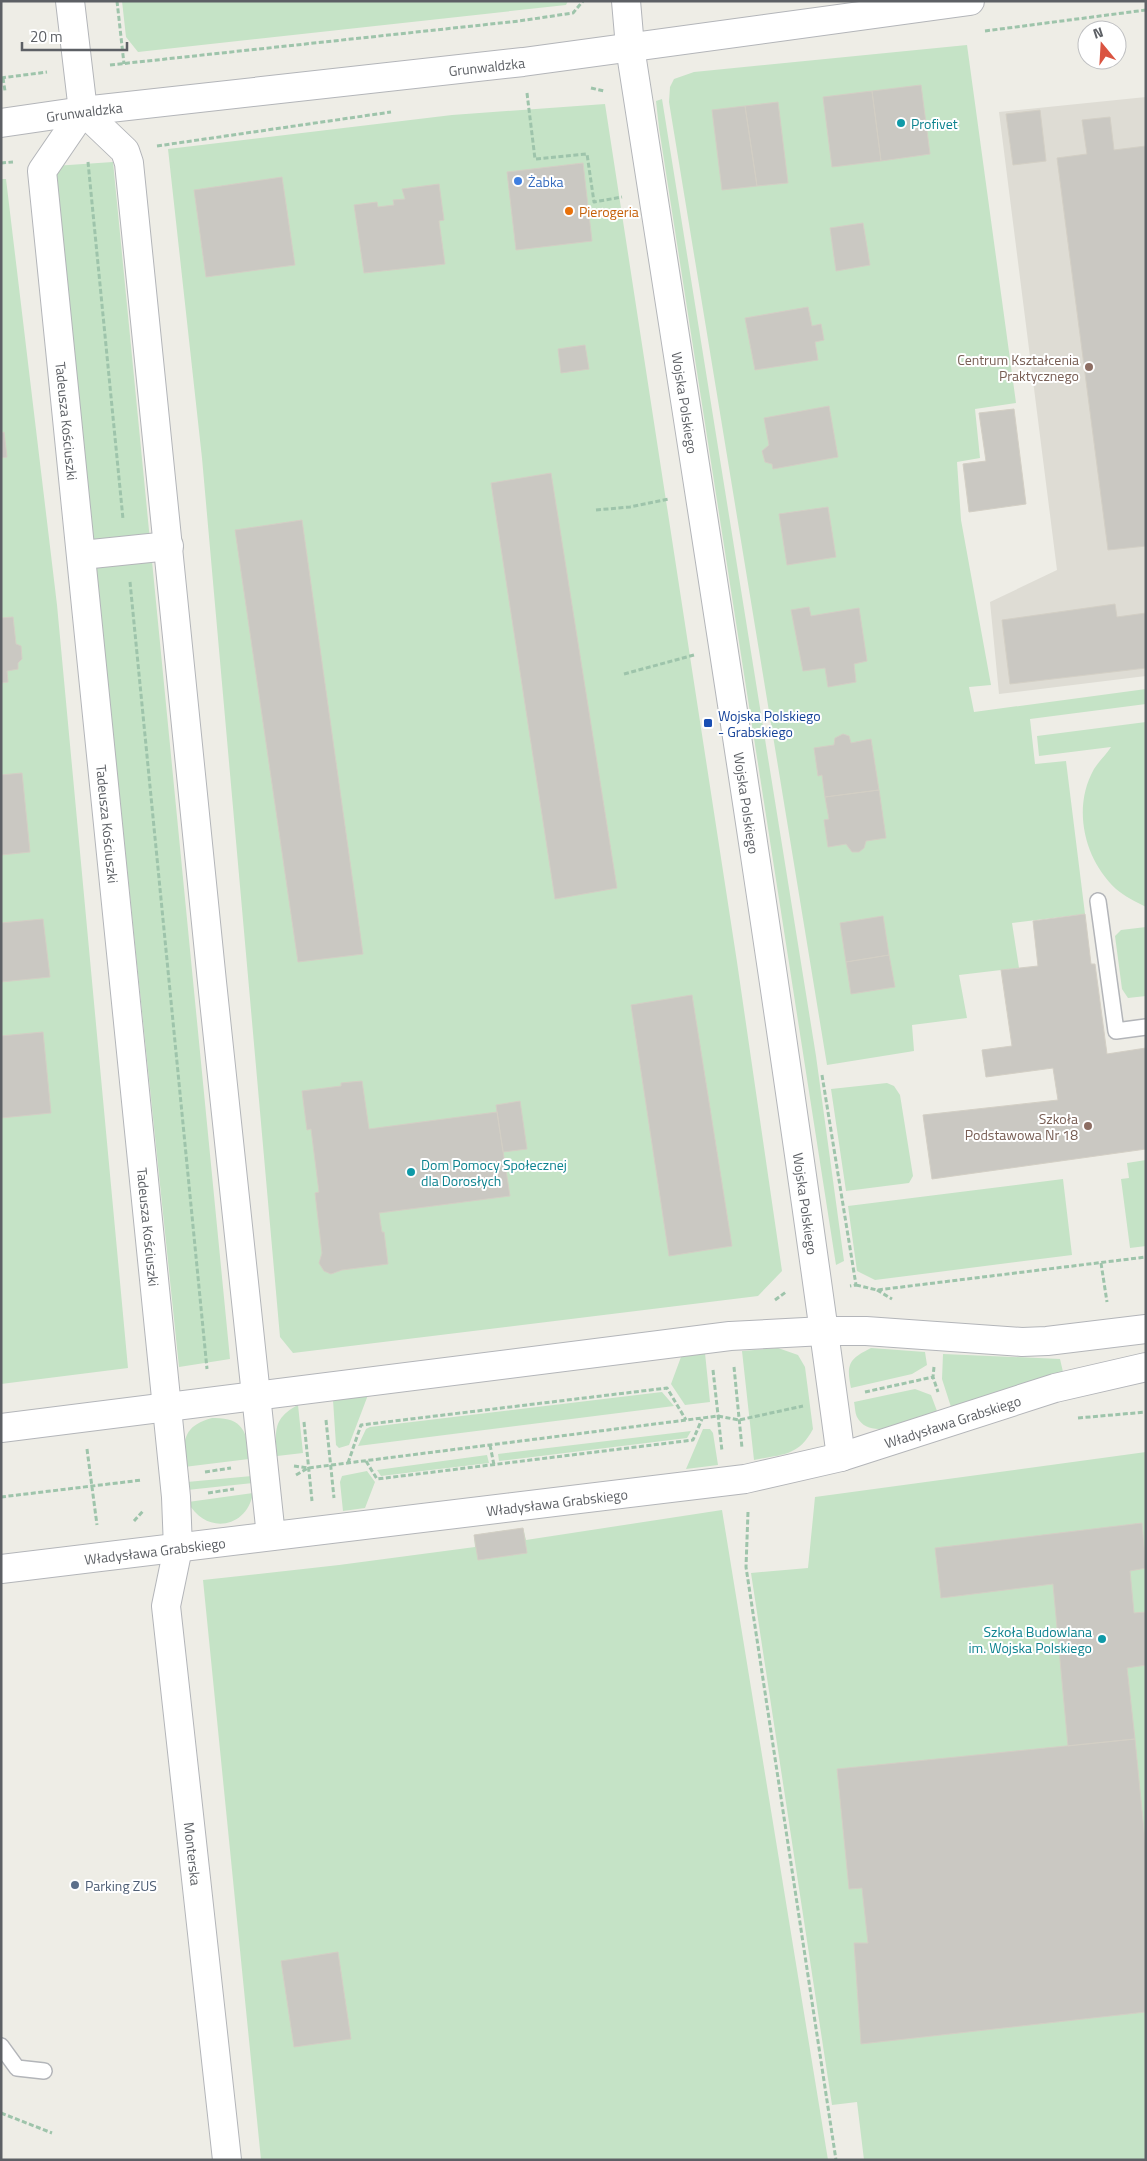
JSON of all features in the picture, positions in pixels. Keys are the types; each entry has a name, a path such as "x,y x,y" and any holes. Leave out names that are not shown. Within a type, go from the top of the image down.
{"street":[{"path":"70,1 83,112 125,151 129,163 212,982 271,1536"},
{"name":"Wojska Polskiego","path":"626,1 630,47 758,875 819,1290 841,1457"},
{"name":"Grunwaldzka","path":"1,122 523,62 970,1"},
{"name":"Tadeusza Kościuszki","path":"83,112 42,171 176,1497 178,1548"},
{"path":"82,556 169,546"},
{"path":"1,1428 719,1337 824,1331 1022,1342 1146,1329"},
{"path":"1094,1335 1101,1376"},
{"name":"Władysława Grabskiego","path":"1,1569 736,1480 841,1457 1055,1388 1146,1367"},
{"name":"Monterska","path":"178,1548 166,1606 227,2160"}],"lane":[{"path":"1098,901 1116,1031 1146,1027"},
{"path":"1,2046 17,2068 44,2071"}],"path":[{"path":"117,1 124,64 518,22 573,14 583,1"},
{"path":"981,31 1146,10"},
{"path":"518,22 535,159 587,154 594,202 625,197"},
{"path":"1,78 47,72"},
{"path":"583,88 593,87 604,91 608,97"},
{"path":"526,92 536,91"},
{"path":"125,151 398,110"},
{"path":"88,160 207,1369"},
{"path":"596,510 630,507 675,498"},
{"path":"624,674 698,654"},
{"path":"821,1068 856,1285"},
{"path":"877,1290 1146,1257"},
{"path":"1098,1305 1107,1304 1101,1263"},
{"path":"771,1302 785,1295 856,1285 877,1290 892,1299 901,1301"},
{"path":"785,1295 788,1288"},
{"path":"936,1336 933,1377 948,1422"},
{"path":"719,1337 718,1416 736,1480 748,1534 746,1567 836,2160"},
{"path":"719,1337 739,1420 736,1480"},
{"path":"312,1388 331,1465 326,1530"},
{"path":"312,1388 308,1468 326,1530"},
{"path":"348,1463 361,1425 667,1388 686,1420"},
{"path":"1069,1417 1085,1418 1146,1412"},
{"path":"131,1524 146,1507 147,1498 176,1497 266,1485 281,1482 308,1468 718,1416 739,1420"},
{"path":"84,1418 100,1557"},
{"path":"366,1461 377,1479 693,1440 702,1418"},
{"path":"490,1445 494,1465"},
{"path":"1,1497 146,1479"},
{"path":"1,2113 52,2133"}],"shaded area":[{"name":"Centrum Kształcenia Praktycznego","path":"1146,97 1146,676 999,694 990,602 1057,570 999,112"}],"green space":[{"path":"122,1 568,1 566,5 138,52 126,37"},
{"path":"967,45 1016,403 975,409 980,458 957,462 961,520 991,685 969,687 974,712 1146,689 1146,704 1030,719 1035,764 1066,761 1085,914 1012,923 1019,968 959,975 967,1018 912,1025 914,1051 827,1065 669,102 670,87 674,79 694,72"},
{"path":"662,99 816,1056 844,1261 836,1265 659,128 656,101"},
{"path":"605,104 737,962 782,1271 758,1296 293,1353 280,1337 202,458 168,149 452,115"},
{"path":"113,162 230,1359 179,1367 54,166"},
{"path":"1,179 6,179 57,605 128,1368 1,1384"},
{"path":"1146,722 1146,907 1119,892 1105,877 1089,848 1085,832 1083,816 1087,784 1094,769 1111,747 1039,756 1037,736"},
{"path":"1146,927 1146,996 1128,998 1122,989 1115,936 1121,930"},
{"path":"887,1083 894,1086 900,1095 913,1176 909,1183 846,1191 831,1089"},
{"path":"1146,1160 1146,1246 1130,1248 1121,1179 1129,1178 1127,1163"},
{"path":"1063,1179 1072,1255 875,1280 857,1271 848,1206"},
{"path":"778,1348 798,1355 805,1367 813,1429 795,1450 781,1455 754,1460 742,1351"},
{"path":"871,1348 925,1352 927,1365 912,1374 851,1388 849,1368 851,1363"},
{"path":"705,1353 710,1402 685,1405 671,1384 681,1357"},
{"path":"943,1354 1060,1359 1063,1372 951,1407 942,1379"},
{"path":"915,1389 931,1395 937,1411 895,1427 883,1429 864,1425 857,1417 854,1402"},
{"path":"662,1392 674,1406 358,1446 366,1429 370,1427"},
{"path":"368,1395 349,1445 339,1448 336,1445 333,1400"},
{"path":"298,1405 303,1453 277,1456 277,1426 284,1415"},
{"path":"212,1418 222,1418 237,1423 245,1433 249,1459 184,1467 184,1449 187,1435 195,1425"},
{"path":"703,1429 710,1429 713,1433 718,1465 686,1469"},
{"path":"691,1431 687,1438 499,1461 498,1454"},
{"path":"1146,1452 1146,2160 864,2160 857,2102 832,2105 751,1573 808,1568 815,1497"},
{"path":"487,1455 489,1463 381,1476 377,1470"},
{"path":"367,1471 375,1482 365,1508 343,1511 340,1482 342,1476"},
{"path":"252,1476 253,1483 187,1490 187,1482"},
{"path":"253,1493 249,1505 243,1514 225,1523 214,1523 204,1520 195,1513 188,1502"},
{"path":"722,1510 828,2160 261,2160 203,1580 475,1547 474,1535 523,1528 526,1540"}],"building":[{"name":"Profivet","path":"921,85 930,154 881,161 872,91"},
{"path":"872,91 881,161 832,167 823,97"},
{"path":"778,102 788,183 757,186 745,106"},
{"path":"745,106 757,186 722,190 712,110"},
{"path":"1040,110 1046,161 1013,165 1006,114"},
{"path":"1110,117 1114,150 1146,146 1146,546 1108,550 1057,158 1087,154 1082,120"},
{"path":"583,163 592,241 516,250 507,172"},
{"path":"282,177 295,265 206,277 194,190"},
{"path":"439,184 444,220 439,221 445,264 364,273 354,205 377,202 378,207 394,205 393,200 405,199 402,189"},
{"path":"863,223 870,265 836,271 830,228"},
{"path":"808,307 812,326 821,324 824,340 815,342 818,360 755,370 745,318"},
{"path":"585,345 589,369 561,373 558,349"},
{"path":"829,406 838,457 773,469 772,464 765,462 762,451 769,445 764,418"},
{"path":"1014,409 1026,504 969,512 963,464 986,461 979,413"},
{"path":"4,432 7,457 1,458 1,433"},
{"path":"551,473 617,888 555,899 491,483"},
{"path":"828,507 836,557 787,565 779,514"},
{"path":"302,520 363,954 298,962 235,530"},
{"path":"1115,604 1117,617 1146,613 1146,668 1010,684 1002,620"},
{"path":"809,607 811,616 859,608 867,661 854,664 856,682 828,687 825,668 803,671 791,610"},
{"path":"13,617 16,644 21,646 22,659 18,663 18,669 7,671 8,682 1,683 1,618"},
{"path":"843,734 849,736 851,743 871,739 879,790 825,797 822,775 818,776 814,748 834,745 835,738"},
{"path":"22,773 30,852 1,855 1,775"},
{"path":"879,790 886,838 866,841 864,848 859,852 852,852 846,844 828,847 824,820 829,819 825,797"},
{"path":"1085,914 1091,964 1095,964 1107,1054 1146,1048 1146,1149 932,1179 923,1115 1058,1100 1053,1068 986,1077 982,1050 1012,1046 1001,970 1038,966 1033,921"},
{"path":"883,916 889,955 846,962 840,923"},
{"path":"43,919 50,977 1,982 1,923"},
{"path":"889,955 895,987 851,994 846,962"},
{"path":"692,995 732,1246 669,1256 631,1005"},
{"path":"43,1032 51,1113 1,1118 1,1036"},
{"name":"Dom Pomocy Społecznej dla Dorosłych","path":"362,1081 369,1129 497,1112 510,1196 379,1213 382,1232 384,1232 388,1264 342,1270 331,1274 324,1271 319,1263 322,1253 315,1193 319,1192 311,1129 307,1130 302,1091"},
{"path":"520,1101 527,1149 503,1152 496,1105"},
{"name":"Szkoła Budowlana im. Wojska Polskiego","path":"1142,1523 1146,1568 1130,1571 1134,1613 1146,1612 1146,1665 1127,1668 1135,1739 1068,1746 1053,1584 941,1598 935,1548"},
{"path":"523,1528 527,1553 478,1560 474,1535"},
{"path":"1135,1739 1146,1851 1146,2012 861,2044 854,1943 868,1943 862,1888 849,1889 837,1769"},
{"path":"338,1952 351,2039 294,2047 281,1961"}],"place":[{"name":"Profivet","path":"901,123"},
{"name":"Żabka","path":"518,181"},
{"name":"Pierogeria","path":"569,211"},
{"name":"Centrum Kształcenia Praktycznego","path":"1089,367"},
{"name":"Wojska Polskiego - Grabskiego","path":"708,723"},
{"name":"Szkoła Podstawowa Nr 18","path":"1088,1126"},
{"name":"Dom Pomocy Społecznej dla Dorosłych","path":"411,1172"},
{"name":"Szkoła Budowlana im. Wojska Polskiego","path":"1102,1639"},
{"name":"Parking ZUS","path":"75,1885"}]}
